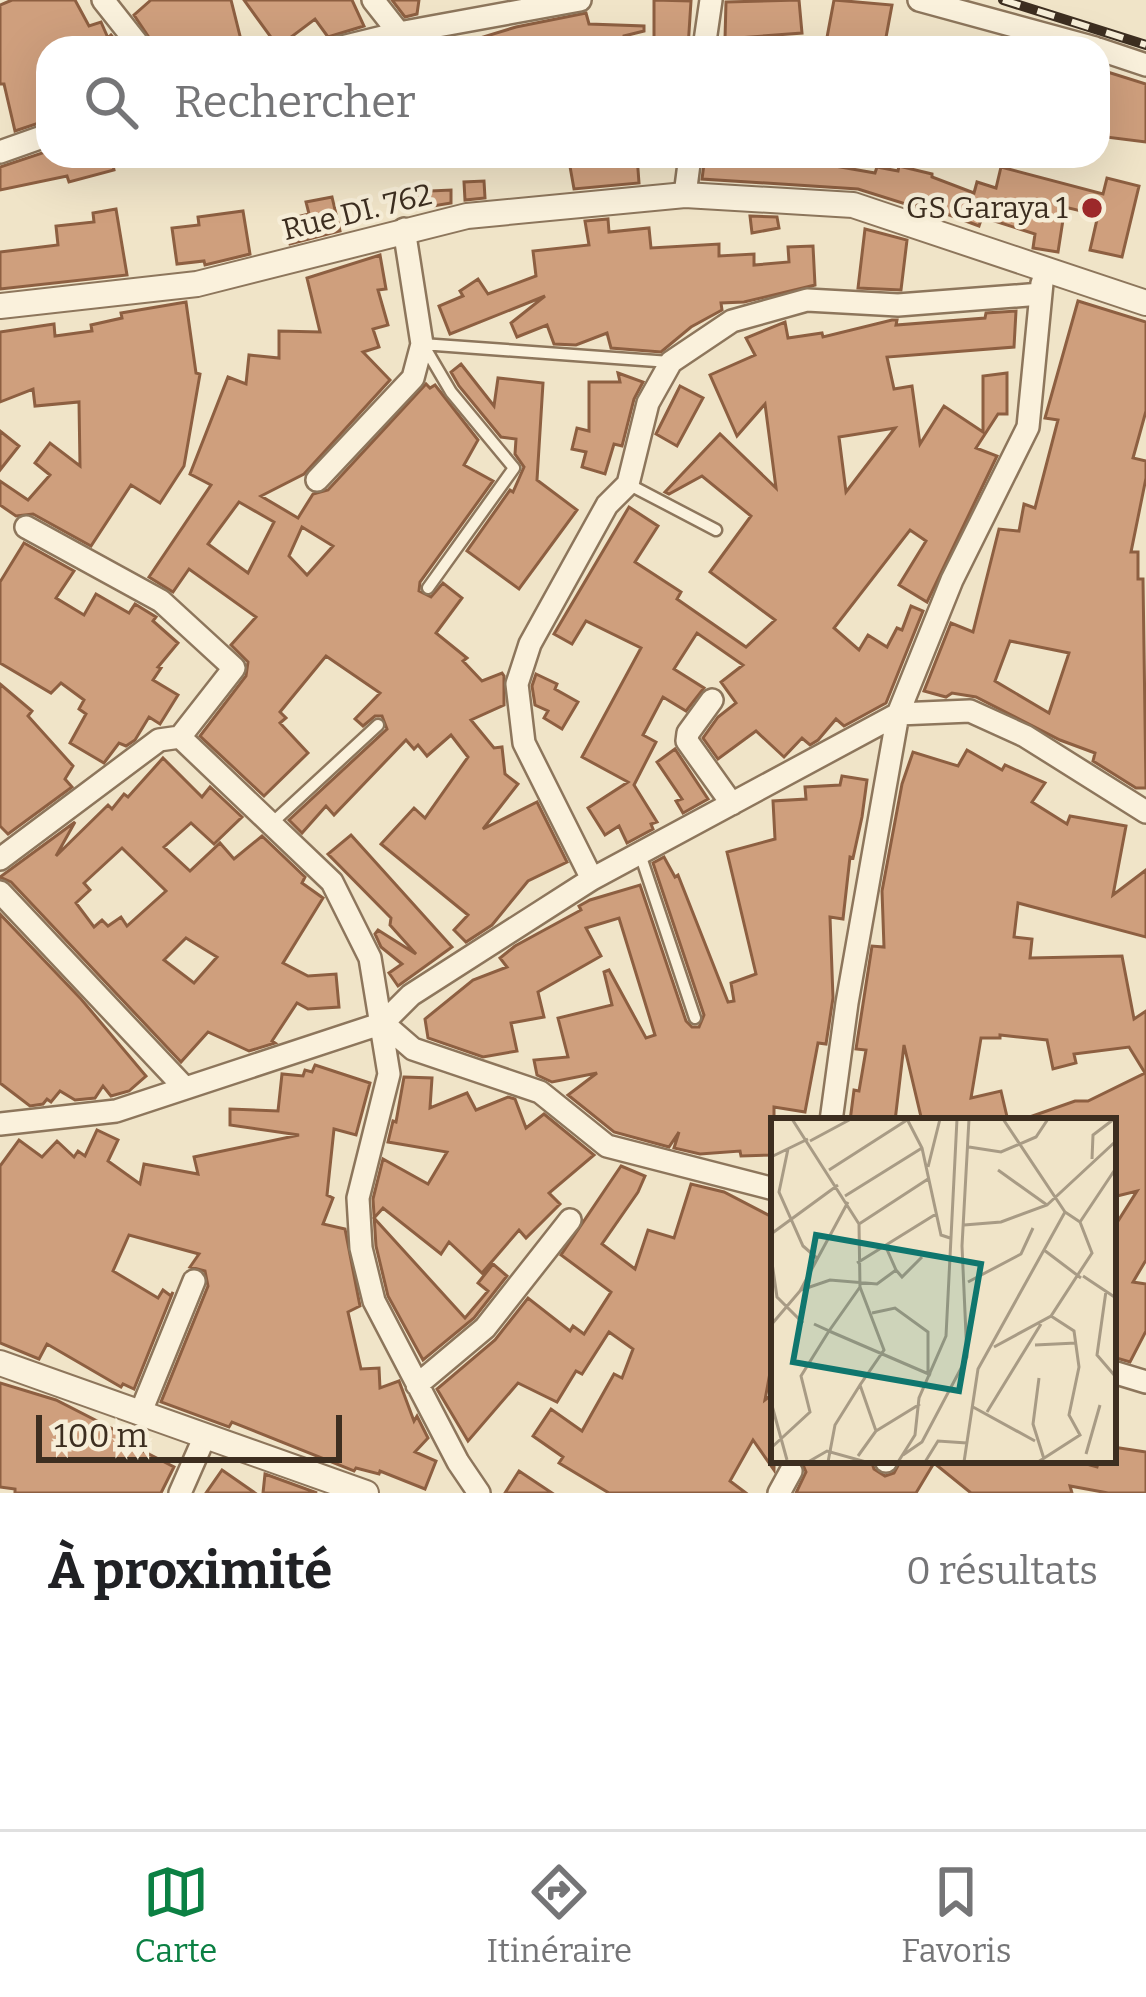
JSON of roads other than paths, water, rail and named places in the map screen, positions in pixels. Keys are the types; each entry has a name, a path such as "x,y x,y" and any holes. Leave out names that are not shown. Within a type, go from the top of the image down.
{"street":[{"path":"103,0 132,36"},
{"path":"373,0 399,33"},
{"path":"387,36 580,0"},
{"path":"706,36 711,0"},
{"path":"919,0 1052,36"},
{"path":"1110,53 1146,65"},
{"path":"0,152 36,138"},
{"path":"685,195 688,168"},
{"name":"Rue DI. 762","path":"0,306 197,284 467,216 685,195 853,205 1042,282 1146,302"},
{"path":"317,480 413,378 422,344 404,229"},
{"path":"592,879 524,743 517,684 530,644 607,505 628,484 648,403 671,362 732,322 807,300 898,304 1042,282 1028,428 952,580 898,714 831,1118"},
{"path":"0,859 159,740 180,737 234,668 161,601 26,527"},
{"path":"712,700 687,741 732,804"},
{"path":"0,1124 116,1112 383,1023 411,995 592,879 898,714 970,711 1025,736 1146,812"},
{"path":"180,737 332,882 370,958 389,1074 358,1198 361,1248 374,1301 478,1493"},
{"path":"0,892 185,1088"},
{"path":"383,1023 412,1049 540,1092 607,1146 771,1189"},
{"path":"418,1385 485,1328 570,1220"},
{"path":"140,1414 194,1281"},
{"path":"0,1363 366,1493"},
{"path":"1116,1373 1146,1382"},
{"path":"180,1493 205,1436"},
{"path":"778,1493 790,1471"}],"lane":[{"path":"422,344 671,362"},
{"path":"422,344 451,392 514,468 428,588"},
{"path":"628,484 716,530"},
{"path":"270,825 377,725"},
{"path":"640,854 695,1018"}],"railway":[{"path":"1003,0 1146,45"}],"place":[{"name":"GS Garaya 1","path":"1092,208"}]}
